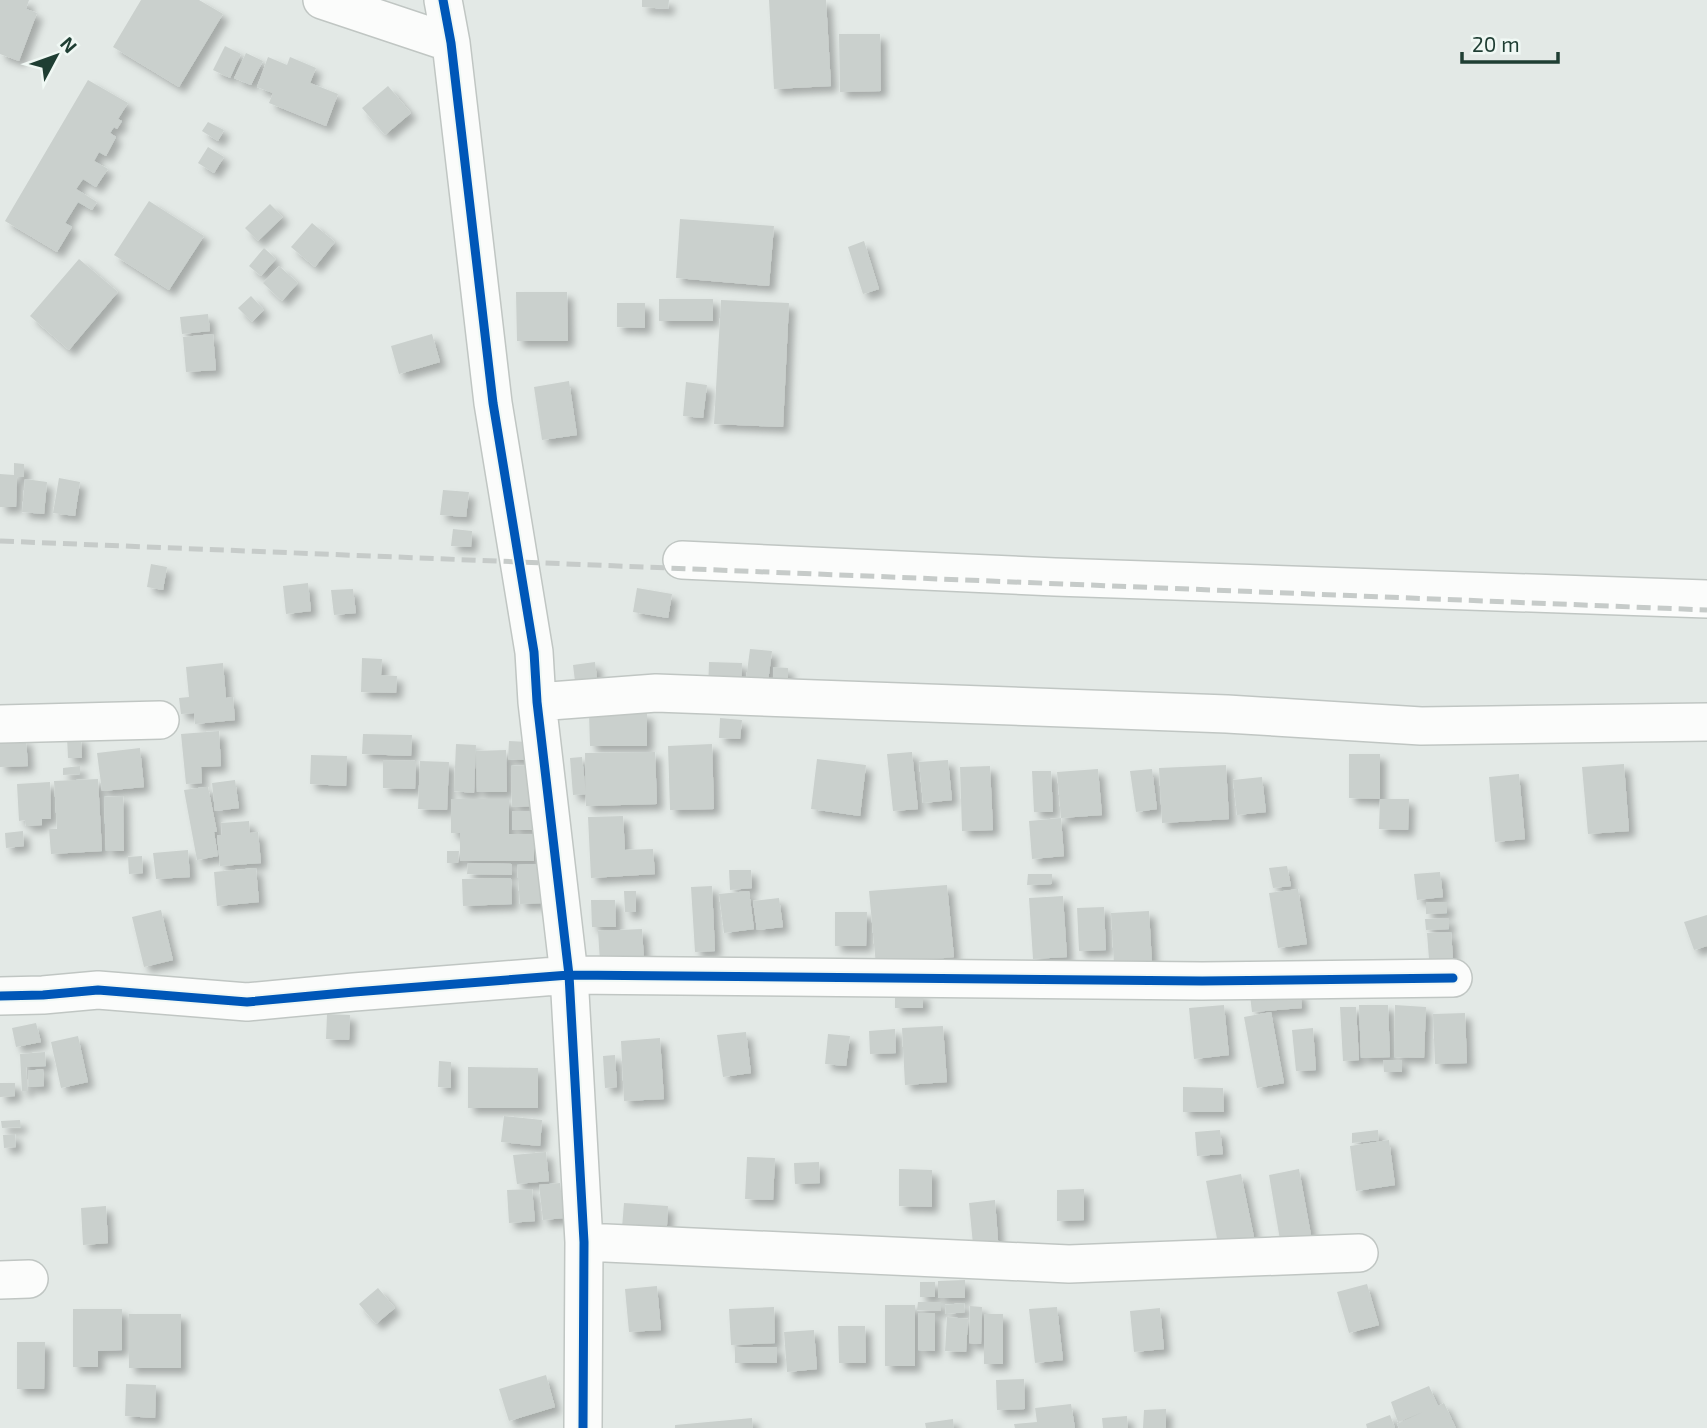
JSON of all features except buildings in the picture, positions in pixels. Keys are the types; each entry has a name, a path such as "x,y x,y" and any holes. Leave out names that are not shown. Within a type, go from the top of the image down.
{"street":[{"path":"322,0 451,43"},
{"path":"443,0 451,43 493,404 534,652 537,702 569,975 584,1242 583,1428"},
{"path":"682,560 1055,578 1707,599"},
{"path":"537,702 656,693 1227,714 1421,726 1707,722"},
{"path":"0,724 160,720"},
{"path":"0,996 98,990 247,1002 569,975 1202,981 1453,978"},
{"path":"584,1242 1069,1264 1359,1253"}],"railway":[{"path":"0,541 1707,610"}],"cycle path":[{"path":"443,0 451,43 493,403 534,652 537,702 569,975 584,1242 583,1428"},
{"path":"0,996 98,990 247,1002 569,975 1202,981 1453,978"}]}
